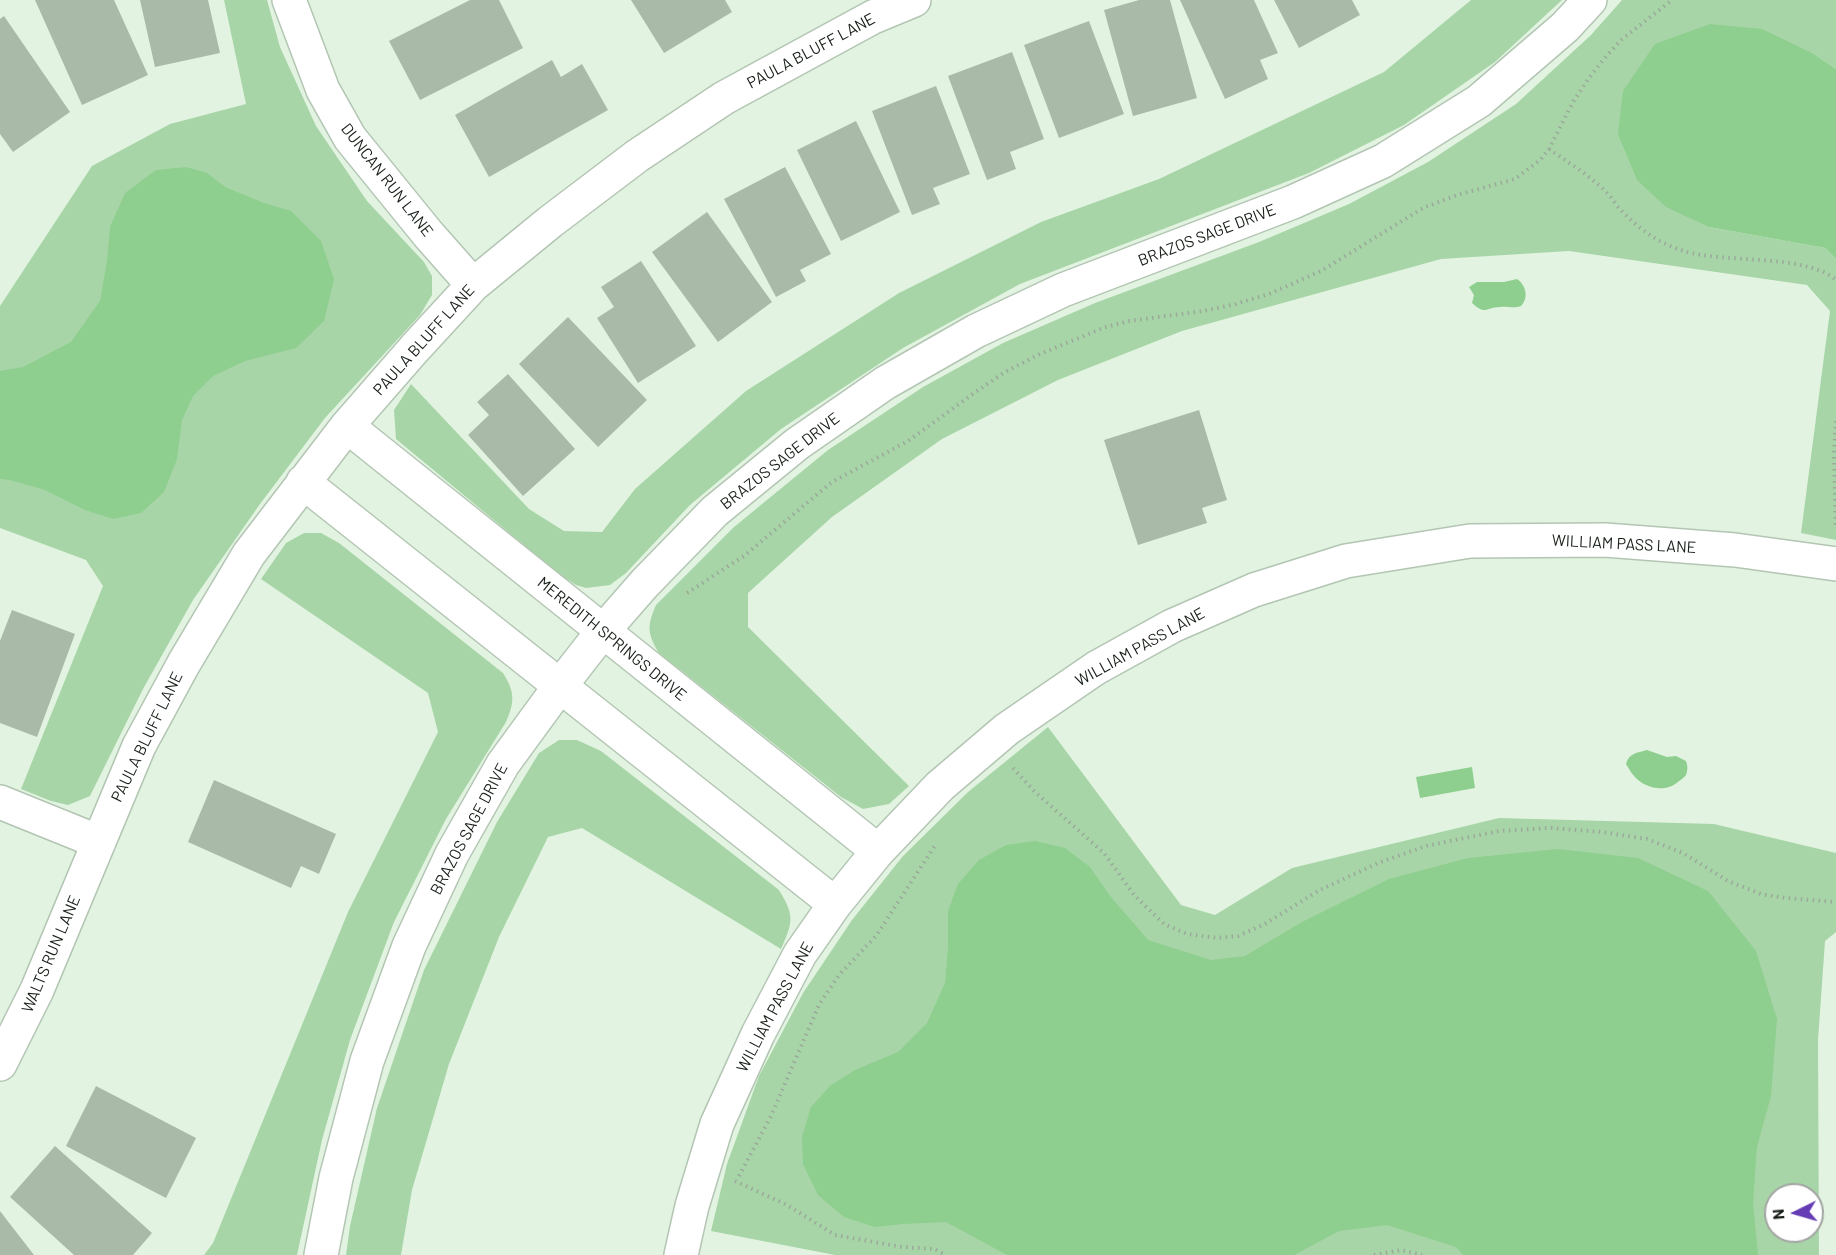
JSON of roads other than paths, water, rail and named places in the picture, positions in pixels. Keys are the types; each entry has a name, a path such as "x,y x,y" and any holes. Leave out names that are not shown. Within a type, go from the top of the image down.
{"street":[{"name":"DUNCAN RUN LANE","path":"289,0 323,90 350,138 473,285"},
{"name":"PAULA BLUFF LANE","path":"99,842 139,746 183,663 249,554 347,426 473,285 550,222 637,156 724,98 869,8 914,0"},
{"name":"BRAZOS SAGE DRIVE","path":"321,1255 336,1178 367,1061 409,946 452,854 503,764 560,686 603,631 645,583 716,511 796,444 885,383 976,331 1063,290 1293,202 1383,161 1479,101 1565,27 1590,0"},
{"name":"MEREDITH SPRINGS DRIVE","path":"347,426 878,851"},
{"path":"303,482 835,904"},
{"name":"WILLIAM PASS LANE","path":"681,1255 692,1206 717,1124 758,1034 800,954 835,904 878,851 940,786 1007,729 1096,668 1172,626 1254,590 1346,561 1470,541 1605,540 1735,550 1836,564"},
{"path":"0,802 99,842"},
{"name":"WALTS RUN LANE","path":"0,1064 37,990 99,842"}]}
